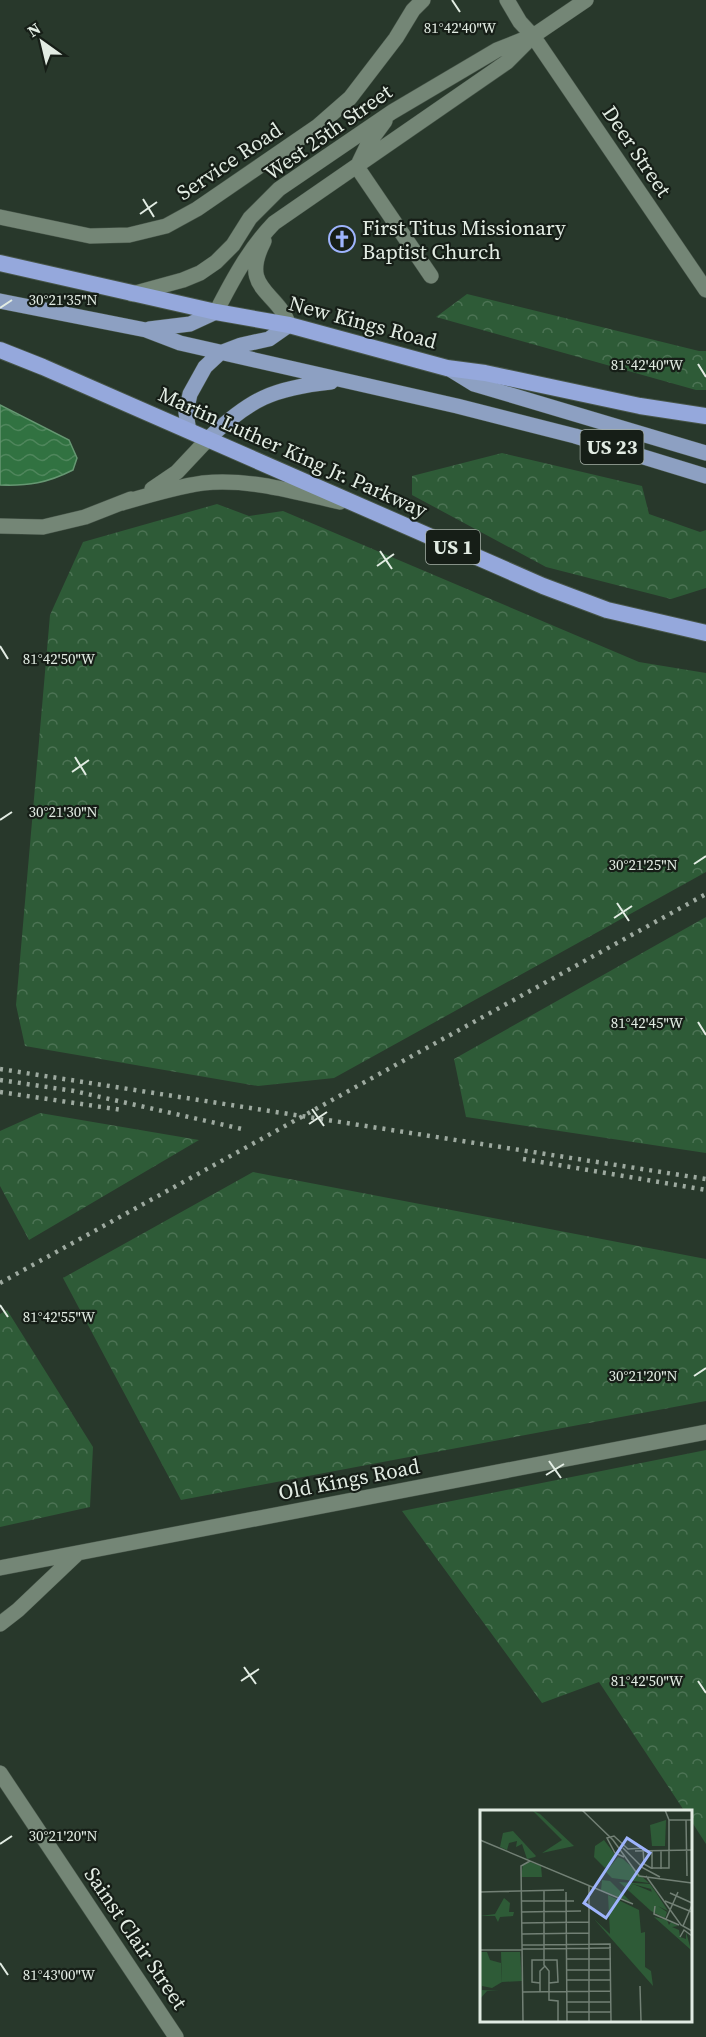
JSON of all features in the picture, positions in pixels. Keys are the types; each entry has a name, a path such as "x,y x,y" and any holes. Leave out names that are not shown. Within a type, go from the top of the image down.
{"highway":[{"name":"New Kings Road","path":"0,263 132,294 289,325 447,368"},
{"name":"Martin Luther King Jr. Parkway","path":"0,350 543,586 607,610 706,633"},
{"path":"447,368 485,373 640,406 706,416"}],"main road":[{"name":"US 23","path":"0,300 146,330 180,343 220,353 457,406 575,436 706,476"},
{"path":"146,330 190,324 216,312"},
{"path":"189,431 186,413 190,394 205,368 220,353 241,345 269,339 289,325"},
{"name":"New Kings Road","path":"447,368 474,384 706,453"},
{"path":"208,439 233,415 256,400 309,384 346,381"}],"street":[{"name":"Service Road","path":"0,217 90,236 129,235 166,226 197,209 318,126 350,98 396,38 413,10 423,0"},
{"path":"507,0 520,22 533,36"},
{"name":"West 25th Street","path":"216,312 240,265 257,241 274,223 507,62 533,36 586,0"},
{"name":"West 25th Street","path":"132,294 200,273 216,262 233,245 250,218 279,189 392,112 497,50 533,36"},
{"name":"Deer Street","path":"533,36 706,290"},
{"path":"392,112 368,144 357,167 431,276"},
{"path":"274,223 258,254 256,275 264,293 285,315 289,325"},
{"path":"0,526 43,527 85,517 122,503 153,489 177,472 208,439"},
{"path":"122,503 168,489 206,483 245,484 290,490 365,508"},
{"name":"Old Kings Road","path":"0,1568 706,1432"},
{"path":"0,1624 78,1553"},
{"name":"Sainst Clair Street","path":"0,1773 177,2037"}],"green space":[{"path":"467,294 706,351 706,390 696,390 436,317"},
{"path":"502,453 642,486 649,514 700,532 706,530 706,588 671,599 546,567 412,495 412,476"},
{"path":"217,504 249,516 283,511 639,662 706,673 706,872 334,1078 258,1086 25,1046 16,1005 50,615 83,542"},
{"path":"706,917 706,1153 466,1117 454,1059"},
{"path":"40,1113 199,1140 29,1240 0,1186 0,1131"},
{"path":"253,1172 706,1259 706,1401 181,1500 63,1278"},
{"path":"7,1310 93,1447 90,1507 0,1527 0,1314"},
{"path":"706,1450 706,1844 691,1821 691,1810 684,1810 599,1682 542,1703 402,1511"}],"water":[{"path":"0,405 69,440 77,458 73,470 38,483 0,485"}],"railway":[{"path":"0,1283 706,894"},
{"path":"0,1069 706,1179"},
{"path":"0,1080 74,1091 242,1129"},
{"path":"0,1092 122,1110"},
{"path":"523,1159 706,1190"}],"place":[{"name":"First Titus Missionary Baptist Church","path":"342,239"}]}
